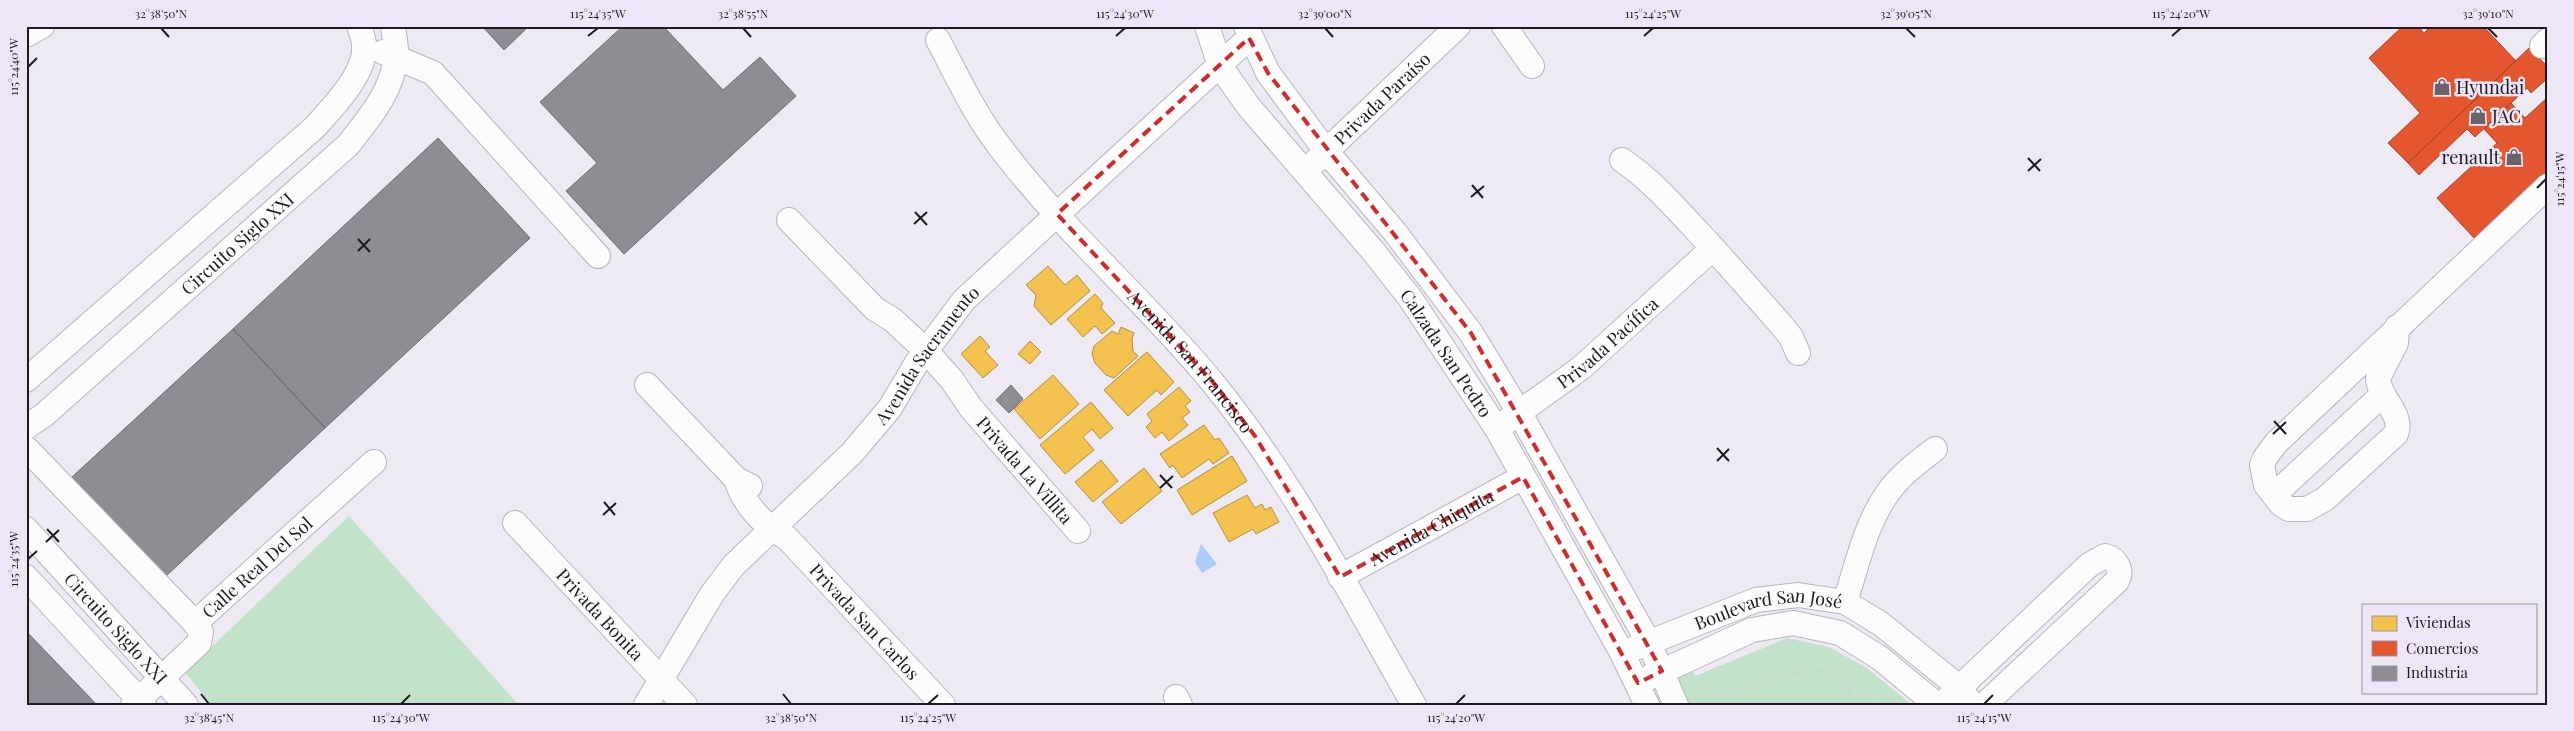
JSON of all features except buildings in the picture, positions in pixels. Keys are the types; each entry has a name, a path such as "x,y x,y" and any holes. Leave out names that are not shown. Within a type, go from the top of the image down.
{"street":[{"path":"26,35 42,26"},
{"name":"Circuito Siglo XXI","path":"26,427 44,415 348,145 373,113 390,84 397,56 393,26"},
{"name":"Calzada San Pedro","path":"1207,26 1220,66 1250,107 1410,298 1496,429 1622,653 1647,705"},
{"name":"Privada Paraíso","path":"1305,171 1458,26"},
{"path":"1504,26 1532,66"},
{"name":"Calzada San Pedro","path":"1248,32 1268,73 1326,151 1394,231 1471,333 1519,412 1648,643 1676,705"},
{"name":"Avenida Sacramento","path":"646,705 712,594 734,565 780,528 852,453 890,408 921,358 964,300 1220,66 1248,32"},
{"path":"362,37 432,73 598,256"},
{"name":"Circuito Siglo XXI","path":"26,380 314,128 344,93 359,68 362,37"},
{"name":"Avenida San Francisco","path":"938,40 980,118 1000,148 1057,214 1224,397 1255,436 1290,490 1414,705"},
{"path":"1622,160 1661,192 1713,248 1783,327 1791,337 1798,353"},
{"path":"2397,327 2396,343 2378,378 2382,395 2398,420 2398,428 2391,439 2325,499 2314,507 2297,510 2289,509 2266,485 2262,475 2262,466 2270,451 2397,327 2548,186"},
{"name":"Privada La Villita","path":"789,220 875,310 884,327 921,358 950,399 971,408 1078,531"},
{"name":"Privada Pacífica","path":"1496,429 1581,368 1713,248"},
{"name":"Privada San Carlos","path":"647,385 736,480 741,496 780,528 943,705"},
{"path":"2274,495 2382,395"},
{"path":"26,448 195,623"},
{"path":"1845,602 1872,519 1887,493 1907,471 1935,449"},
{"name":"Calle Real Del Sol","path":"138,703 199,644 201,632 195,623 374,462"},
{"name":"Avenida Chiquita","path":"1340,577 1523,477"},
{"name":"Privada Bonita","path":"515,523 685,705"},
{"name":"Circuito Siglo XXI","path":"26,529 186,705"},
{"path":"1941,705 1966,696 2089,565 2106,556 2116,562 2120,568 2118,581 1984,705"},
{"name":"Circuito Siglo XXI","path":"26,576 138,703"},
{"name":"Boulevard San José","path":"1622,653 1756,600 1798,595 1845,602 1881,624 1966,696"},
{"name":"Boulevard San José","path":"1638,683 1752,630 1793,623 1840,633 1880,658 1937,705"}],"path":[{"path":"1727,698 1772,678 1823,670 1851,682 1876,705"},
{"path":"1685,677 1727,698"},
{"path":"1848,705 1851,682"},
{"path":"1727,698 1728,705"}],"highlighted area":[{"path":"1249,38 1268,73 1471,333 1662,671 1638,683 1523,477 1340,577 1255,436 1212,381 1057,214"}],"green space":[{"path":"349,516 519,705 211,705 185,672"},
{"path":"1787,638 1829,647 1867,668 1912,705 1695,705 1694,702 1689,705 1676,673 1691,667 1695,676"}],"water":[{"path":"1201,544 1217,564 1202,573 1195,562"}],"place":[{"name":"Hyundai","path":"2442,87"},
{"name":"JAC","path":"2478,116"},
{"name":"renault","path":"2514,157"}]}
